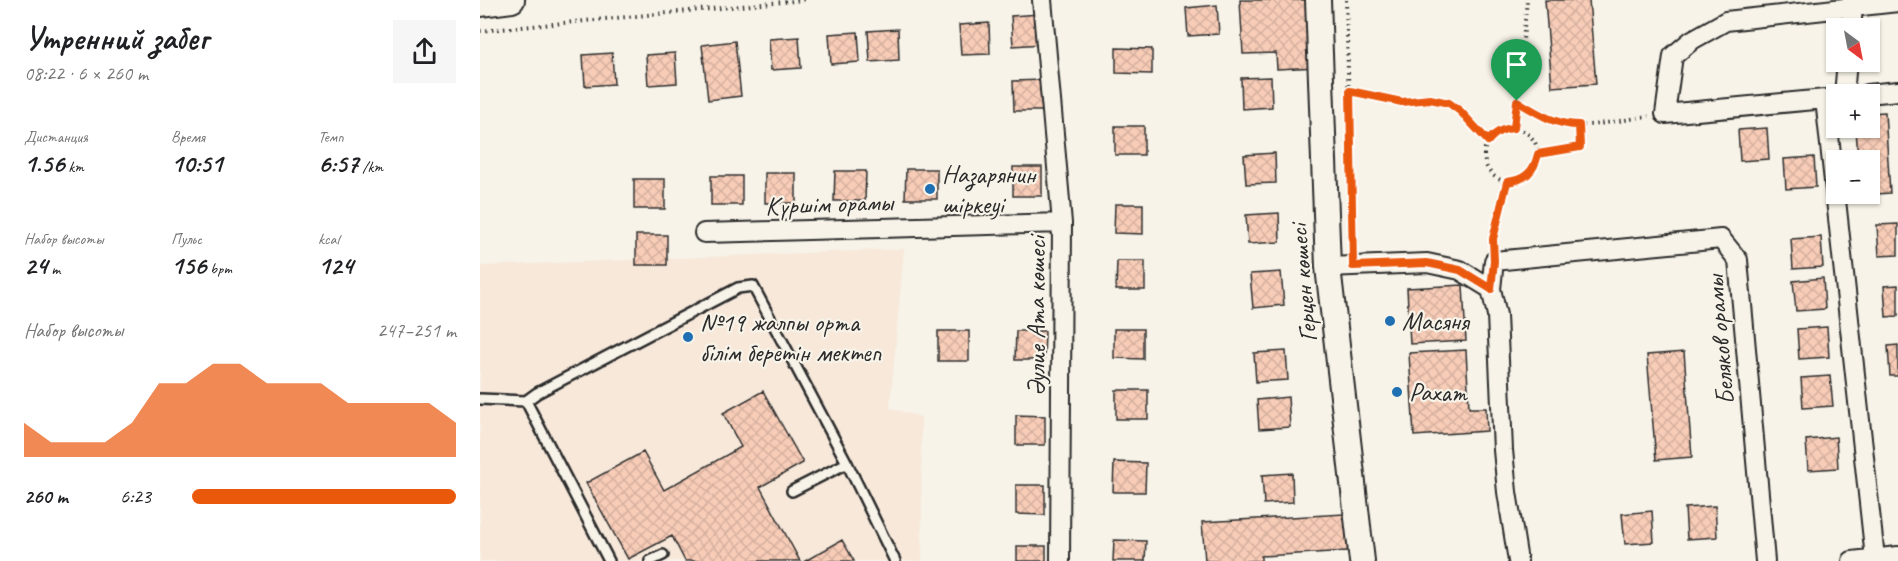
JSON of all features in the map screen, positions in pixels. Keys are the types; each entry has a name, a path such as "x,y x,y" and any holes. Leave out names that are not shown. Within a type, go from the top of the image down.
{"street":[{"path":"480,4 512,0"},
{"name":"Әулие Ата көшесі","path":"1042,0 1062,223 1060,561"},
{"name":"Герцен көшесі","path":"1318,0 1328,267 1362,561"},
{"path":"1826,99 1665,114 1672,56 1692,40 1726,21 1853,8 1887,2"},
{"path":"1852,18 1853,8"},
{"path":"1880,93 1898,91"},
{"path":"1834,138 1875,558"},
{"name":"Күршім орамы","path":"704,233 1062,223"},
{"name":"Беляков орамы","path":"1494,261 1721,239 1738,260 1765,561"},
{"path":"1494,261 1491,289 1497,315 1503,450 1518,561"},
{"path":"1328,267 1427,263 1460,270 1491,289"},
{"path":"1852,561 1898,556"}],"lane":[{"path":"480,399 526,401 537,393 738,288 753,286 847,463 895,561"},
{"path":"526,401 609,561"},
{"path":"792,491 847,463"},
{"path":"650,561 663,555"}],"path":[{"path":"480,31 804,0"},
{"path":"1346,0 1353,266"},
{"path":"1514,128 1527,0"},
{"path":"1350,91 1395,101 1430,99 1449,103 1460,111 1488,141"},
{"path":"1517,101 1552,121 1565,125 1665,114"},
{"path":"1538,154 1580,147 1579,125"},
{"path":"1514,128 1526,133 1535,142 1538,154 1536,166 1529,175 1519,181 1507,182 1497,178 1489,171 1485,162 1484,151 1488,141 1495,133 1504,129 1514,128"},
{"path":"1494,261 1493,239 1507,182"}],"shaded area":[{"name":"№19 жалпы орта білім беретін мектеп","path":"904,249 890,408 921,417 922,561 480,561 480,266"}],"building":[{"path":"1240,0 1314,0 1318,67 1277,69 1276,53 1243,54"},
{"path":"1545,0 1589,0 1596,84 1552,87"},
{"path":"1217,5 1219,34 1188,36 1186,8"},
{"path":"1040,14 1042,44 1013,46 1011,16"},
{"path":"989,23 990,54 961,55 959,25"},
{"path":"898,29 899,60 870,62 868,31"},
{"path":"858,32 860,62 831,64 829,34"},
{"path":"799,37 801,68 771,70 769,39"},
{"path":"735,41 741,96 708,100 702,45"},
{"path":"1116,48 1152,49 1152,74 1116,73"},
{"path":"612,53 614,84 585,86 583,55"},
{"path":"675,53 677,83 648,85 646,55"},
{"path":"1271,77 1272,107 1242,109 1241,78"},
{"path":"1043,80 1043,111 1014,111 1013,81"},
{"path":"1880,112 1885,112 1890,193 1880,194 1880,150 1857,150 1857,138 1880,138"},
{"path":"1115,126 1144,126 1144,155 1115,155"},
{"path":"1767,128 1769,159 1740,161 1738,130"},
{"path":"1275,153 1276,183 1246,184 1244,155"},
{"path":"1814,157 1816,187 1786,189 1784,159"},
{"path":"1013,167 1042,167 1042,196 1013,196"},
{"path":"906,169 937,169 937,199 905,199"},
{"path":"835,171 866,171 865,201 834,201"},
{"path":"765,173 796,173 796,203 765,203"},
{"path":"711,176 742,176 742,205 711,205"},
{"path":"634,179 665,179 665,209 634,209"},
{"path":"1115,204 1143,204 1143,234 1114,233"},
{"path":"1279,213 1280,242 1248,244 1246,215"},
{"path":"1898,224 1898,255 1879,256 1877,225"},
{"path":"636,235 667,235 667,265 636,265"},
{"path":"1821,237 1823,267 1793,269 1791,239"},
{"path":"1117,261 1145,261 1145,290 1116,290"},
{"path":"1281,272 1284,305 1253,308 1250,274"},
{"path":"1823,278 1825,309 1796,311 1793,281"},
{"path":"1463,285 1466,341 1410,344 1407,288"},
{"path":"1898,285 1898,316 1886,317 1884,286"},
{"path":"1827,327 1829,357 1799,359 1797,329"},
{"path":"1114,329 1143,329 1143,359 1114,358"},
{"path":"938,331 969,331 969,361 938,361"},
{"path":"1016,331 1045,331 1044,360 1015,360"},
{"path":"1898,345 1898,376 1890,376 1888,346"},
{"path":"1466,350 1469,408 1486,408 1487,431 1414,436 1409,353"},
{"path":"1286,351 1288,380 1256,382 1254,353"},
{"path":"1684,352 1692,457 1656,460 1647,355"},
{"path":"1830,376 1833,406 1803,408 1801,378"},
{"path":"1116,390 1148,390 1148,419 1116,419"},
{"path":"763,391 803,463 760,487 800,561 685,561 672,536 628,559 586,483 643,452 664,490 741,447 723,413"},
{"path":"1288,397 1290,427 1259,429 1257,400"},
{"path":"1016,415 1045,416 1045,445 1016,445"},
{"path":"1836,437 1838,468 1808,470 1806,440"},
{"path":"1114,462 1146,463 1145,492 1113,492"},
{"path":"1292,473 1293,502 1264,504 1262,475"},
{"path":"1016,485 1045,485 1045,515 1016,514"},
{"path":"1715,506 1717,537 1687,539 1685,508"},
{"path":"1652,511 1654,542 1625,544 1622,514"},
{"path":"1345,514 1348,551 1261,556 1261,561 1205,561 1202,522"},
{"path":"842,540 854,561 805,561"},
{"path":"1114,540 1146,541 1145,561 1113,561"},
{"path":"1017,546 1046,546 1046,561 1017,561"}],"place":[{"name":"Назарянин шіркеуі","path":"930,189"},
{"name":"Масяня","path":"1390,321"},
{"name":"№19 жалпы орта білім беретін мектеп","path":"688,337"},
{"name":"Рахат","path":"1397,392"}],"route":[{"path":"1350,91 1402,102 1430,99 1449,103 1460,111 1488,141 1495,133 1514,128 1517,101 1552,121 1565,125 1579,125 1580,147 1538,154 1536,166 1529,175 1519,181 1507,182 1493,239 1494,261 1491,289 1460,270 1427,263 1353,266 1350,91"}]}
